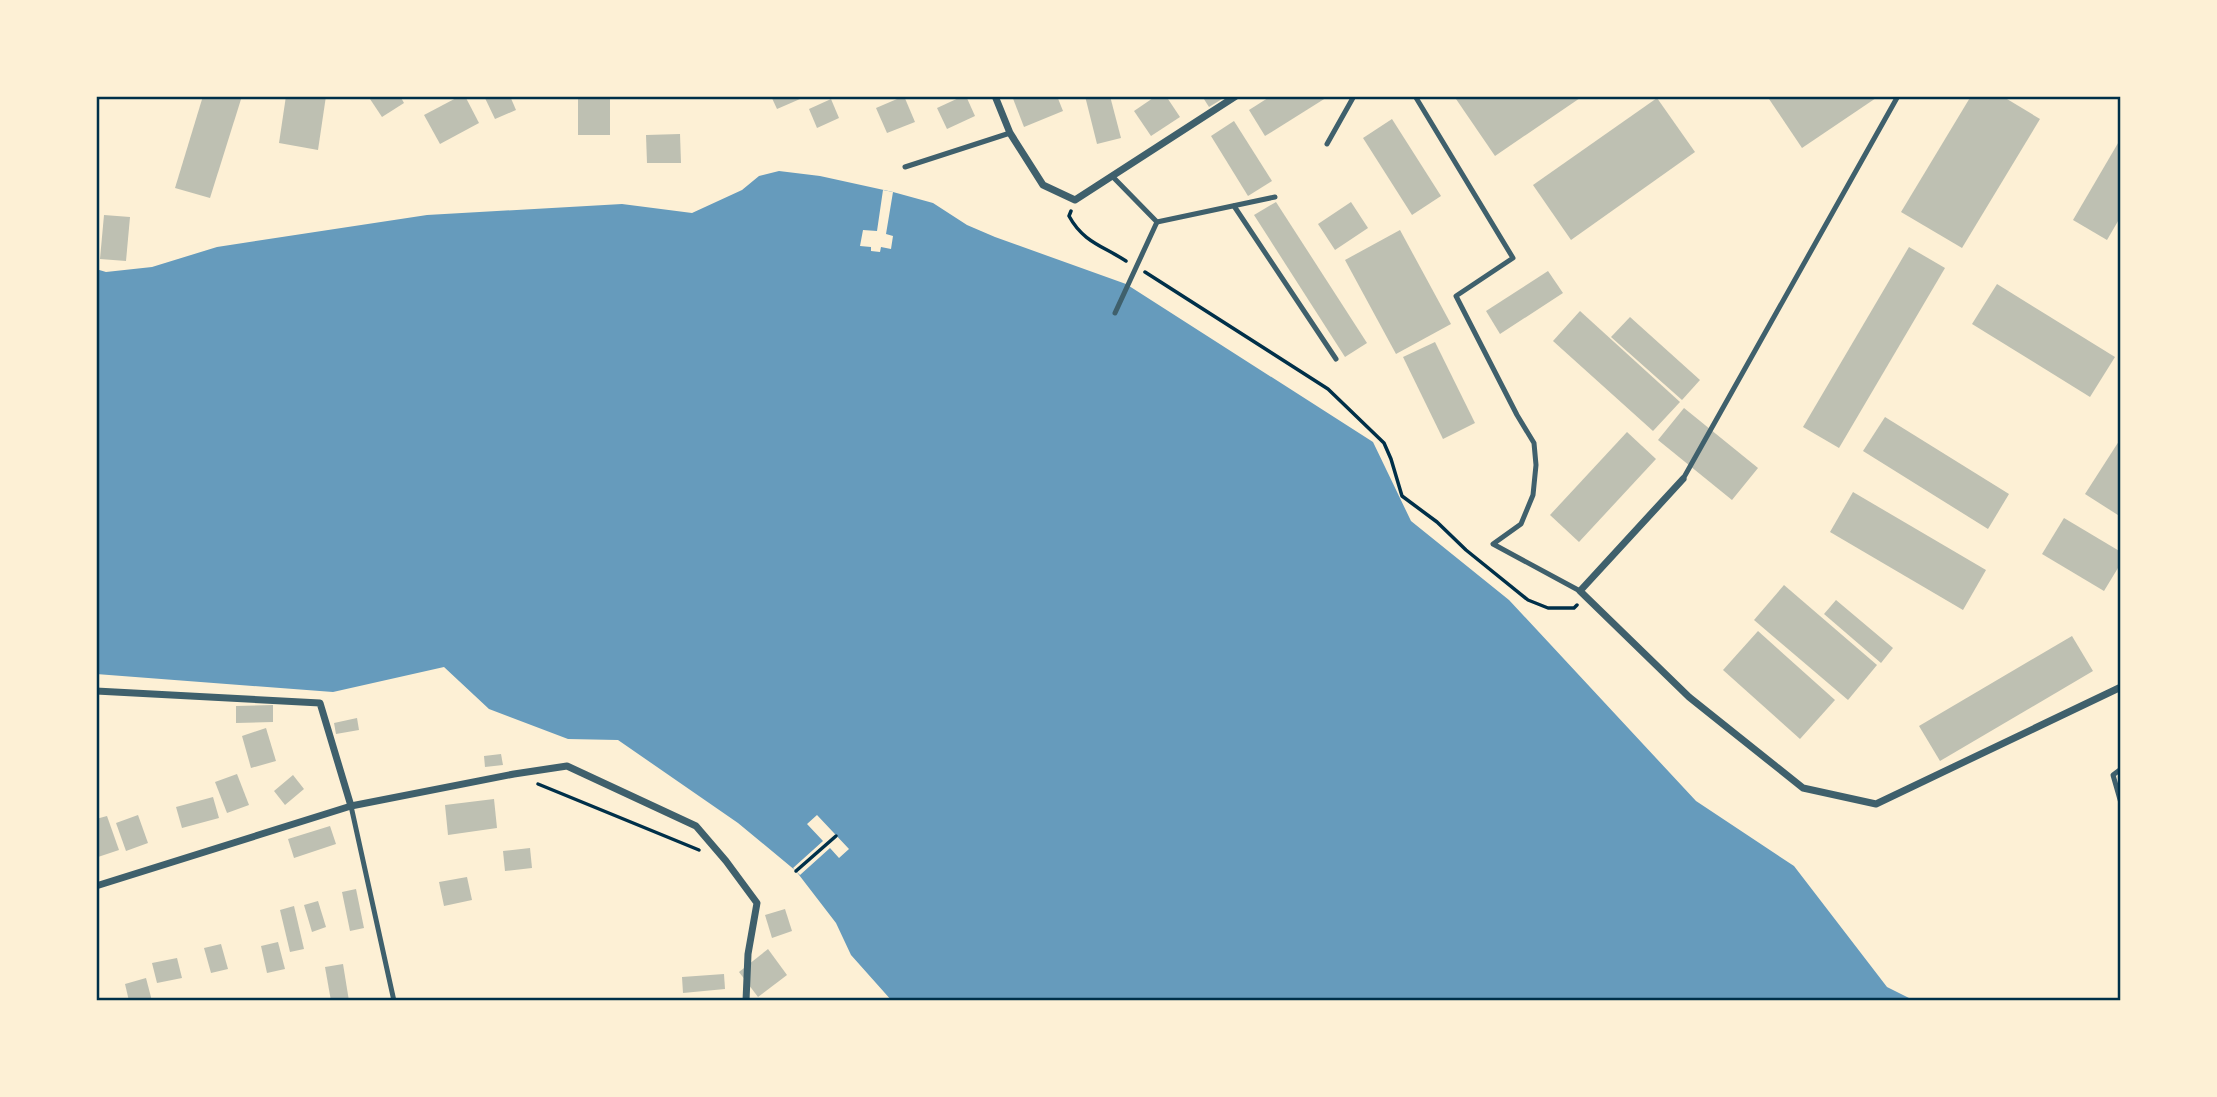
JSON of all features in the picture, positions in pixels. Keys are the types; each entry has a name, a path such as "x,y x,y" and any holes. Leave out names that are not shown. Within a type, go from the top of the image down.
{"street":[{"path":"995,96 1010,133 1043,185 1075,200 1236,96"},
{"path":"1683,479 1580,591 1689,697 1803,788 1876,804 2121,687"},
{"path":"96,691 320,703 351,806"},
{"path":"96,886 351,806 567,766 696,826 726,861 757,903 748,954 746,1001"}],"lane":[{"path":"1327,144 1354,96"},
{"path":"1415,96 1513,258 1456,296 1534,443 1536,466 1533,495 1529,505 1521,524 1493,544 1580,591"},
{"path":"1683,479 1898,96"},
{"path":"905,167 1010,133"},
{"path":"1112,176 1157,222"},
{"path":"1157,222 1275,197"},
{"path":"1234,206 1336,359"},
{"path":"1115,313 1157,222"},
{"path":"2121,769 2113,775 2121,803"},
{"path":"351,806 394,1001"}],"path":[{"path":"1075,200 1069,216 1089,241 1136,267 1328,389 1384,443 1402,496 1437,522 1466,550 1528,600 1548,608 1574,608 1587,598"},
{"path":"514,774 701,851"},
{"path":"796,871 836,836"}],"water":[{"path":"779,171 820,176 933,203 967,225 995,237 1126,284 1373,442 1411,521 1509,600 1696,801 1794,866 1887,987 1915,1001 892,1001 851,955 836,923 796,871 738,823 618,740 568,739 489,709 444,667 333,692 96,674 96,269 106,272 152,267 217,247 427,215 622,204 692,213 742,190 759,176"}],"pier":[{"path":"883,190 893,192 886,234 893,236 891,249 881,247 880,252 871,251 871,247 860,246 863,230 877,231"},
{"path":"817,815 849,849 839,858 830,848 800,875 793,868 823,841 807,824"}],"building":[{"path":"203,96 242,96 210,198 175,188"},
{"path":"286,96 326,96 318,150 279,143"},
{"path":"368,96 400,96 404,103 382,117"},
{"path":"460,96 465,96 479,123 440,144 424,115"},
{"path":"484,96 510,96 516,110 495,119"},
{"path":"578,96 610,96 610,135 578,135"},
{"path":"771,96 807,96 777,109"},
{"path":"904,96 915,122 887,133 876,108"},
{"path":"966,96 975,116 947,129 937,108"},
{"path":"1012,96 1057,96 1063,111 1024,127"},
{"path":"1085,96 1110,96 1121,138 1097,144"},
{"path":"1156,96 1166,96 1180,117 1151,136 1134,111"},
{"path":"1202,96 1227,96 1209,107"},
{"path":"1271,96 1329,96 1265,136 1249,110"},
{"path":"1460,96 1583,96 1495,156 1456,99"},
{"path":"1767,96 1879,96 1802,148"},
{"path":"1971,96 2002,96 2040,119 1962,248 1901,212"},
{"path":"1657,98 1695,152 1571,240 1533,185"},
{"path":"831,99 839,118 817,128 809,109"},
{"path":"1392,119 1441,196 1412,215 1363,138"},
{"path":"1234,121 1272,181 1248,196 1211,136"},
{"path":"680,134 681,163 647,163 646,135"},
{"path":"2121,138 2121,216 2107,240 2073,220"},
{"path":"1276,202 1367,343 1345,357 1254,215"},
{"path":"1351,202 1368,228 1335,250 1318,224"},
{"path":"104,215 130,217 126,261 100,259"},
{"path":"1400,230 1451,324 1396,354 1345,260"},
{"path":"1909,247 1945,268 1839,448 1803,427"},
{"path":"1548,271 1563,293 1500,334 1486,311"},
{"path":"1997,284 2115,357 2090,397 1972,324"},
{"path":"1580,311 1680,402 1653,431 1553,341"},
{"path":"1630,317 1700,380 1682,400 1611,337"},
{"path":"1435,342 1475,423 1443,439 1403,357"},
{"path":"1684,408 1758,468 1732,500 1658,440"},
{"path":"1885,417 2009,494 1988,529 1863,451"},
{"path":"1627,432 1656,459 1579,542 1550,515"},
{"path":"2121,438 2121,517 2085,494"},
{"path":"1853,492 1986,570 1963,610 1830,532"},
{"path":"2064,518 2121,552 2121,563 2104,591 2042,554"},
{"path":"1784,585 1877,665 1848,700 1754,620"},
{"path":"1836,600 1893,648 1881,663 1824,614"},
{"path":"1758,631 1835,700 1800,739 1723,670"},
{"path":"2072,636 2093,671 1940,761 1919,726"},
{"path":"273,705 273,722 236,723 236,706"},
{"path":"357,718 359,730 336,734 334,723"},
{"path":"266,728 276,761 251,768 242,736"},
{"path":"501,754 503,765 485,767 484,756"},
{"path":"237,774 249,805 227,813 215,782"},
{"path":"293,775 304,789 285,805 274,791"},
{"path":"213,797 219,818 182,828 176,807"},
{"path":"494,799 497,828 448,835 445,805"},
{"path":"138,815 148,843 126,851 116,823"},
{"path":"107,816 119,850 98,857 96,819"},
{"path":"330,826 336,844 294,858 288,839"},
{"path":"530,848 532,868 505,871 503,851"},
{"path":"467,877 472,900 444,906 439,882"},
{"path":"356,889 364,928 350,931 342,892"},
{"path":"318,901 326,927 312,932 304,905"},
{"path":"294,906 304,949 290,952 280,910"},
{"path":"785,909 792,931 772,938 765,915"},
{"path":"278,942 285,969 267,973 261,946"},
{"path":"221,944 228,969 211,973 204,948"},
{"path":"768,949 787,975 758,997 739,972"},
{"path":"177,958 182,978 157,983 152,963"},
{"path":"343,964 349,1001 331,1001 325,967"},
{"path":"724,974 725,989 683,993 682,977"},
{"path":"146,978 152,1001 129,1001 125,984"}]}
